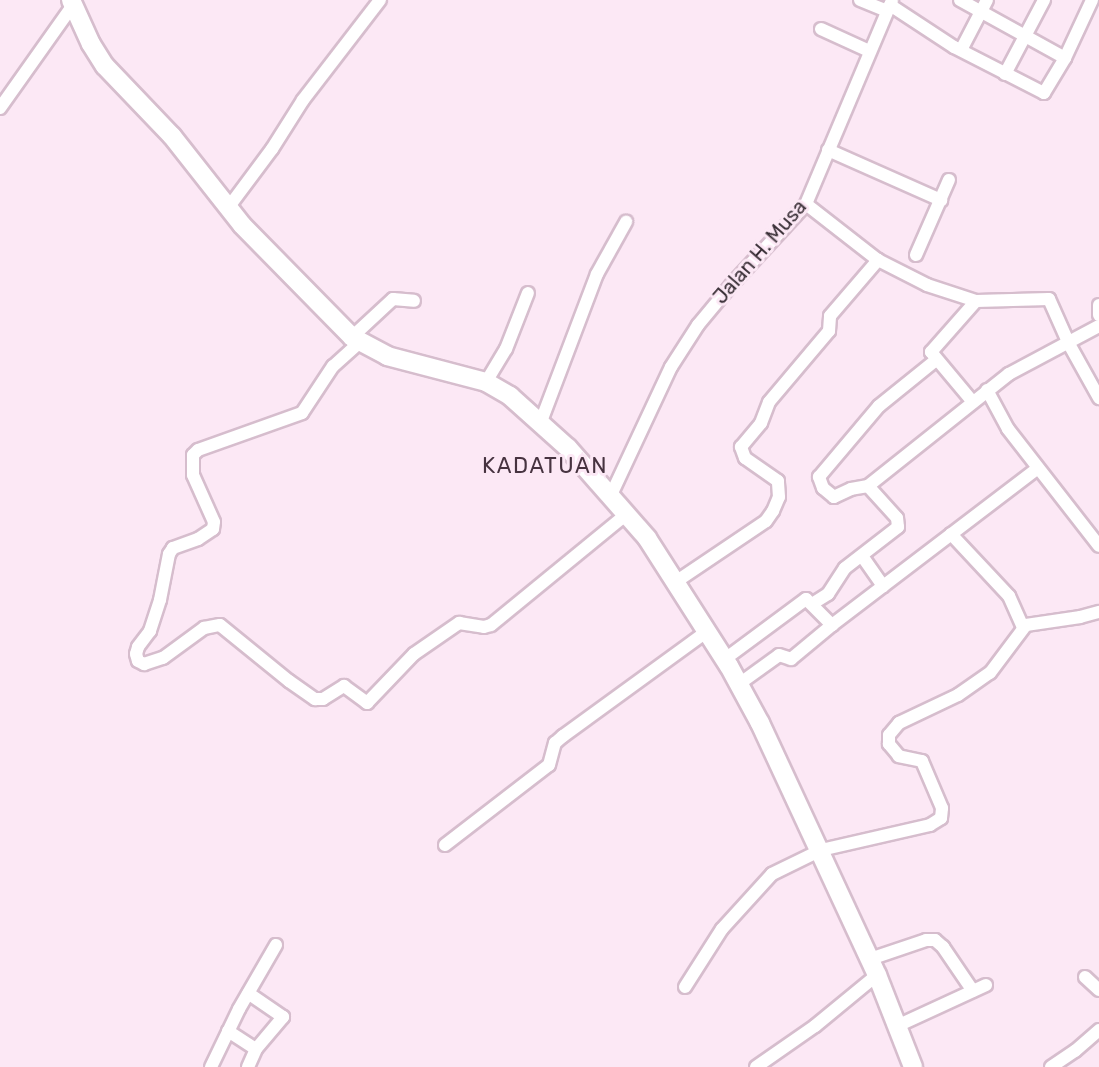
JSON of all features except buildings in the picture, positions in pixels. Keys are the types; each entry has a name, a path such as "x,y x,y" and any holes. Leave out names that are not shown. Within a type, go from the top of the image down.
{"street":[{"path":"228,208 272,149 303,100 380,0"},
{"path":"860,0 890,5 960,50 1044,93 1065,58 1092,0"},
{"path":"960,0 984,6 1024,38 1065,58"},
{"path":"1005,74 1044,0"},
{"path":"72,2 91,44 105,66 172,136 228,208 356,339 387,356 486,382 510,396 568,448 628,513 677,581 739,684 820,850 873,967 913,1067"},
{"path":"0,108 72,2"},
{"name":"Jalan H. Musa","path":"611,495 671,367 698,325 732,284 806,204 890,5"},
{"path":"960,50 984,6"},
{"path":"820,29 869,51"},
{"path":"828,150 941,200"},
{"path":"916,255 949,180"},
{"path":"806,204 878,260 927,285 976,301 1049,298 1069,344 1099,398"},
{"path":"540,424 597,274 626,222"},
{"path":"677,581 766,521 773,511 779,497 778,481 745,458 741,447 761,423 769,402 829,331 830,316 878,260"},
{"path":"486,382 506,350 528,293"},
{"path":"414,301 393,299 333,366 302,413 198,450 193,455 194,475 214,522 213,529 198,539 173,548 169,554 160,600 150,631 138,647 136,654 138,660 144,664 163,658 204,628 220,625 315,699 323,699 344,686 367,703 410,657 459,623 484,627 491,625 628,513"},
{"path":"972,401 931,354 931,349 976,301"},
{"path":"1099,305 1097,308 1099,315"},
{"path":"936,360 879,405 819,477 823,488 834,497 851,489 868,486 972,401 1010,374 1099,326"},
{"path":"987,390 1008,429 1099,546"},
{"path":"739,684 779,655 791,659 831,625 1038,468"},
{"path":"813,604 828,594 845,568 895,532 899,523 868,486"},
{"path":"951,534 1014,602 1023,627"},
{"path":"862,556 883,586"},
{"path":"725,659 803,600 809,599 831,625"},
{"path":"685,987 722,929 763,881 787,865 820,850 930,825 941,818 942,808 922,761 900,756 892,750 889,744 889,735 899,723 958,695 994,670 1023,627 1099,612"},
{"path":"445,844 549,765 555,743 563,736 706,632"},
{"path":"764,1065 815,1026 873,967 926,940 935,940 943,947 973,991"},
{"path":"212,1067 228,1031 276,945"},
{"path":"1085,977 1099,990"},
{"path":"897,1026 986,985"},
{"path":"248,993 283,1017 256,1049 248,1067"},
{"path":"1051,1067 1075,1051 1099,1030"},
{"path":"228,1031 256,1049"}],"district":[{"name":"KADATUAN","path":"545,466"}]}
